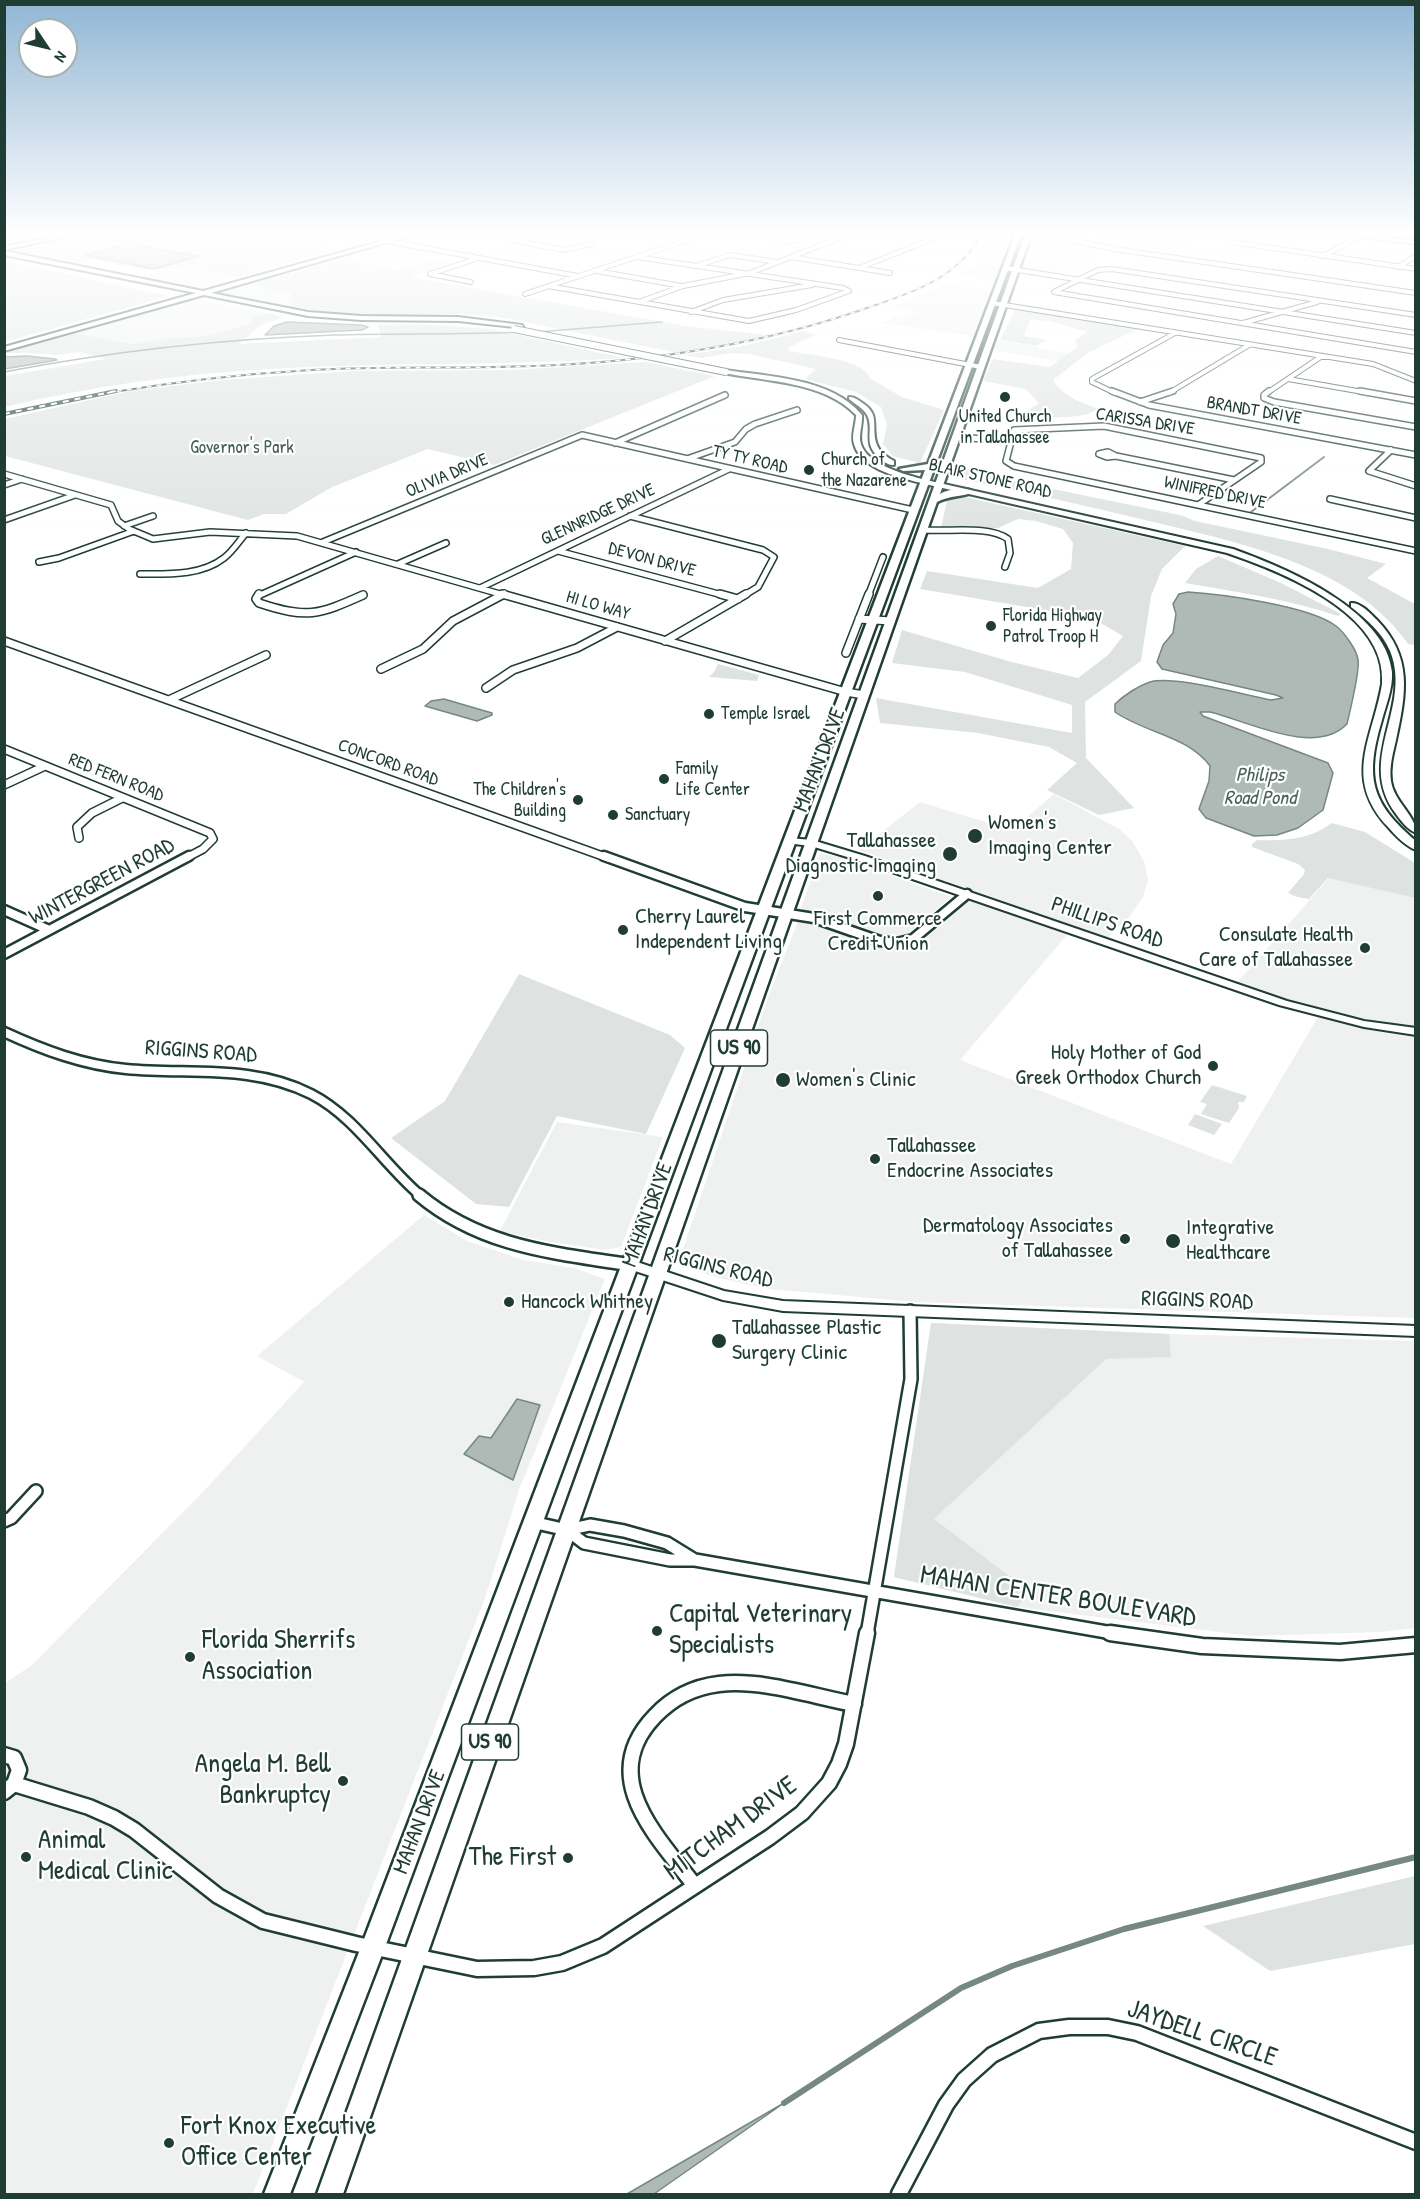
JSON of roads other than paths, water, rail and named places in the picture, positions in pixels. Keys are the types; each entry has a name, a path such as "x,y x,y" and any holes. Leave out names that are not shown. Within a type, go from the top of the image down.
{"main road":[{"path":"4,348 40,338"},
{"path":"559,338 839,393 864,406 872,415 874,422 870,440 878,454"},
{"path":"573,338 729,370"},
{"name":"MAHAN DRIVE","path":"277,2194 631,1265 979,338"},
{"name":"MAHAN DRIVE","path":"330,2194 991,338"},
{"path":"977,343 989,343"},
{"path":"780,380 832,395 848,403 859,415 857,439 862,452 878,454"},
{"path":"960,387 974,388"},
{"path":"859,415 872,415"},
{"name":"BLAIR STONE ROAD","path":"862,452 883,467 926,479 1223,544 1274,562 1307,577 1361,611 1383,633 1399,663 1402,681 1385,760 1385,776 1387,789 1395,804 1416,830"},
{"name":"BLAIR STONE ROAD","path":"878,454 926,479"},
{"path":"903,469 919,469 932,465"},
{"name":"BLAIR STONE ROAD","path":"940,482 969,492 1232,552 1273,567 1309,585 1351,613 1375,640 1387,669 1383,700 1366,759 1369,789 1390,823 1416,847"},
{"path":"934,500 948,493 969,492"},
{"path":"819,764 840,764"},
{"path":"722,1018 748,1022"},
{"path":"679,1132 706,1138"}],"street":[{"name":"BRANDT DRIVE","path":"1167,338 1092,379 1092,382 1139,402 1416,455"},
{"path":"1203,338 1379,366 1416,381"},
{"path":"1326,338 1416,352"},
{"path":"839,340 981,367"},
{"path":"1139,402 1172,392 1249,345"},
{"path":"1322,356 1264,395 1264,399 1416,427"},
{"path":"1288,379 1416,401"},
{"path":"615,443 725,395"},
{"path":"687,459 735,442 746,429 755,424 797,410"},
{"name":"CARISSA DRIVE","path":"1011,441 1014,430 1023,428 1101,426 1261,458 1261,462 1234,480"},
{"name":"TY TY ROAD","path":"582,435 913,510"},
{"name":"OLIVIA DRIVE","path":"323,542 582,435"},
{"path":"956,437 1011,441"},
{"name":"WINIFRED DRIVE","path":"1011,441 1006,461 1008,463 1416,551"},
{"path":"1391,450 1369,468 1369,471 1416,486"},
{"path":"1116,456 1234,480"},
{"name":"GLENNRIDGE DRIVE","path":"480,588 729,469"},
{"path":"4,474 114,507 118,521 123,526 153,516"},
{"path":"4,485 22,479"},
{"path":"1198,505 1234,480"},
{"path":"4,520 75,495"},
{"path":"1330,499 1416,518"},
{"path":"630,516 763,550 773,555 773,561 761,583 738,599 665,640"},
{"name":"HI LO WAY","path":"123,526 147,537 160,539 203,532 287,535 323,542 846,693 864,694"},
{"path":"924,530 958,532 984,530 1002,534 1008,539 1010,553 1005,567"},
{"path":"39,562 59,558 134,531"},
{"path":"140,574 178,573 206,568 226,556 246,533"},
{"path":"398,564 446,543"},
{"name":"DEVON DRIVE","path":"558,551 738,599"},
{"path":"356,552 260,593 256,599 260,603 288,612 312,616 363,594"},
{"path":"846,653 883,557"},
{"path":"872,587 902,590"},
{"path":"381,669 423,649 453,621 504,594"},
{"path":"859,619 891,621"},
{"path":"486,688 513,670 577,648 617,627"},
{"name":"CONCORD ROAD","path":"4,640 726,901 763,911 829,922 880,941 902,943 912,939 967,894"},
{"path":"169,700 266,655"},
{"name":"RED FERN ROAD","path":"4,749 205,830 213,839"},
{"path":"4,785 45,766"},
{"path":"79,838 77,827 83,819 122,798"},
{"name":"WINTERGREEN ROAD","path":"4,954 203,849 213,839"},
{"name":"PHILLIPS ROAD","path":"789,841 812,843 967,894 1283,1004 1348,1021 1416,1032"},
{"path":"4,910 49,930"},
{"name":"RIGGINS ROAD","path":"4,1032 34,1047 82,1062 141,1070 252,1074 294,1086 333,1108 423,1198 454,1220 478,1233 524,1247 631,1265 723,1295 760,1303 1416,1331"},
{"name":"MITCHAM DRIVE","path":"9,1788 89,1807 114,1818 134,1830 218,1896 263,1921 295,1930 477,1969 534,1968 562,1962 603,1946 770,1837 802,1813 817,1798 839,1764 846,1744 854,1704 910,1388 910,1311"},
{"path":"4,1521 11,1518 36,1491"},
{"name":"MAHAN CENTER BOULEVARD","path":"532,1522 567,1530 584,1543 670,1560 695,1560 1135,1637 1202,1646 1340,1652 1416,1645"},
{"name":"MAHAN CENTER BOULEVARD","path":"567,1530 590,1525 624,1531 667,1543 695,1560"},
{"path":"695,1886 643,1816 634,1798 630,1765 635,1746 652,1717 677,1696 717,1684 759,1686 854,1704"},
{"path":"4,1755 14,1758 18,1763 18,1777 9,1788"},
{"name":"JAYDELL CIRCLE","path":"899,2194 946,2105 964,2080 992,2055 1039,2031 1069,2027 1108,2027 1137,2033 1416,2142"}],"water":[{"path":"27,356 57,360 5,369 5,357"},
{"name":"Philips Road Pond","path":"1188,592 1242,598 1286,607 1324,619 1336,626 1355,651 1358,673 1347,724 1333,733 1317,737 1281,734 1225,716 1200,712 1203,716 1328,763 1333,773 1323,810 1298,828 1277,835 1254,836 1206,818 1199,809 1209,781 1210,766 1201,756 1178,741 1115,712 1115,704 1126,695 1150,682 1161,681 1192,683 1271,700 1283,698 1162,669 1157,662 1163,645 1173,633 1176,614 1173,604 1179,594"},
{"path":"444,699 492,713 492,715 477,721 425,706 431,701"},
{"path":"517,1399 540,1405 513,1480 464,1454 479,1436 491,1438"},
{"path":"784,2103 654,2194 627,2194"}],"waterway":[{"path":"4,372 168,347 291,338"},
{"path":"1251,512 1324,457"},
{"path":"784,2103 961,1988 1012,1966 1124,1929 1416,1857"}],"railway":[{"path":"107,393 157,385 285,372 577,364 662,356 762,338"},
{"path":"4,414 116,391"}],"place":[{"name":"United Church in Tallahassee","path":"1005,397"},
{"name":"Church of the Nazarene","path":"809,470"},
{"name":"Florida Highway Patrol Troop H","path":"991,626"},
{"name":"Temple Israel","path":"709,714"},
{"name":"Family Life Center","path":"664,779"},
{"name":"The Children's Building","path":"578,800"},
{"name":"Sanctuary","path":"613,815"},
{"name":"Women's Imaging Center","path":"975,836"},
{"name":"Tallahassee Diagnostic Imaging","path":"950,854"},
{"name":"First Commerce Credit Union","path":"878,896"},
{"name":"Cherry Laurel Independent Living","path":"623,930"},
{"name":"Consulate Health Care of Tallahassee","path":"1365,948"},
{"name":"Holy Mother of God Greek Orthodox Church","path":"1213,1066"},
{"name":"Women's Clinic","path":"783,1080"},
{"name":"Tallahassee Endocrine Associates","path":"875,1159"},
{"name":"Dermatology Associates of Tallahassee","path":"1125,1239"},
{"name":"Integrative Healthcare","path":"1173,1241"},
{"name":"Hancock Whitney","path":"509,1302"},
{"name":"Tallahassee Plastic Surgery Clinic","path":"719,1341"},
{"name":"Capital Veterinary Specialists","path":"657,1631"},
{"name":"Florida Sherrifs Association","path":"190,1657"},
{"name":"Angela M. Bell Bankruptcy","path":"343,1781"},
{"name":"Animal Medical Clinic","path":"26,1857"},
{"name":"The First","path":"568,1858"},
{"name":"Fort Knox Executive Office Center","path":"169,2143"}],"park label":[{"name":"Governor's Park","path":"242,448"}]}
